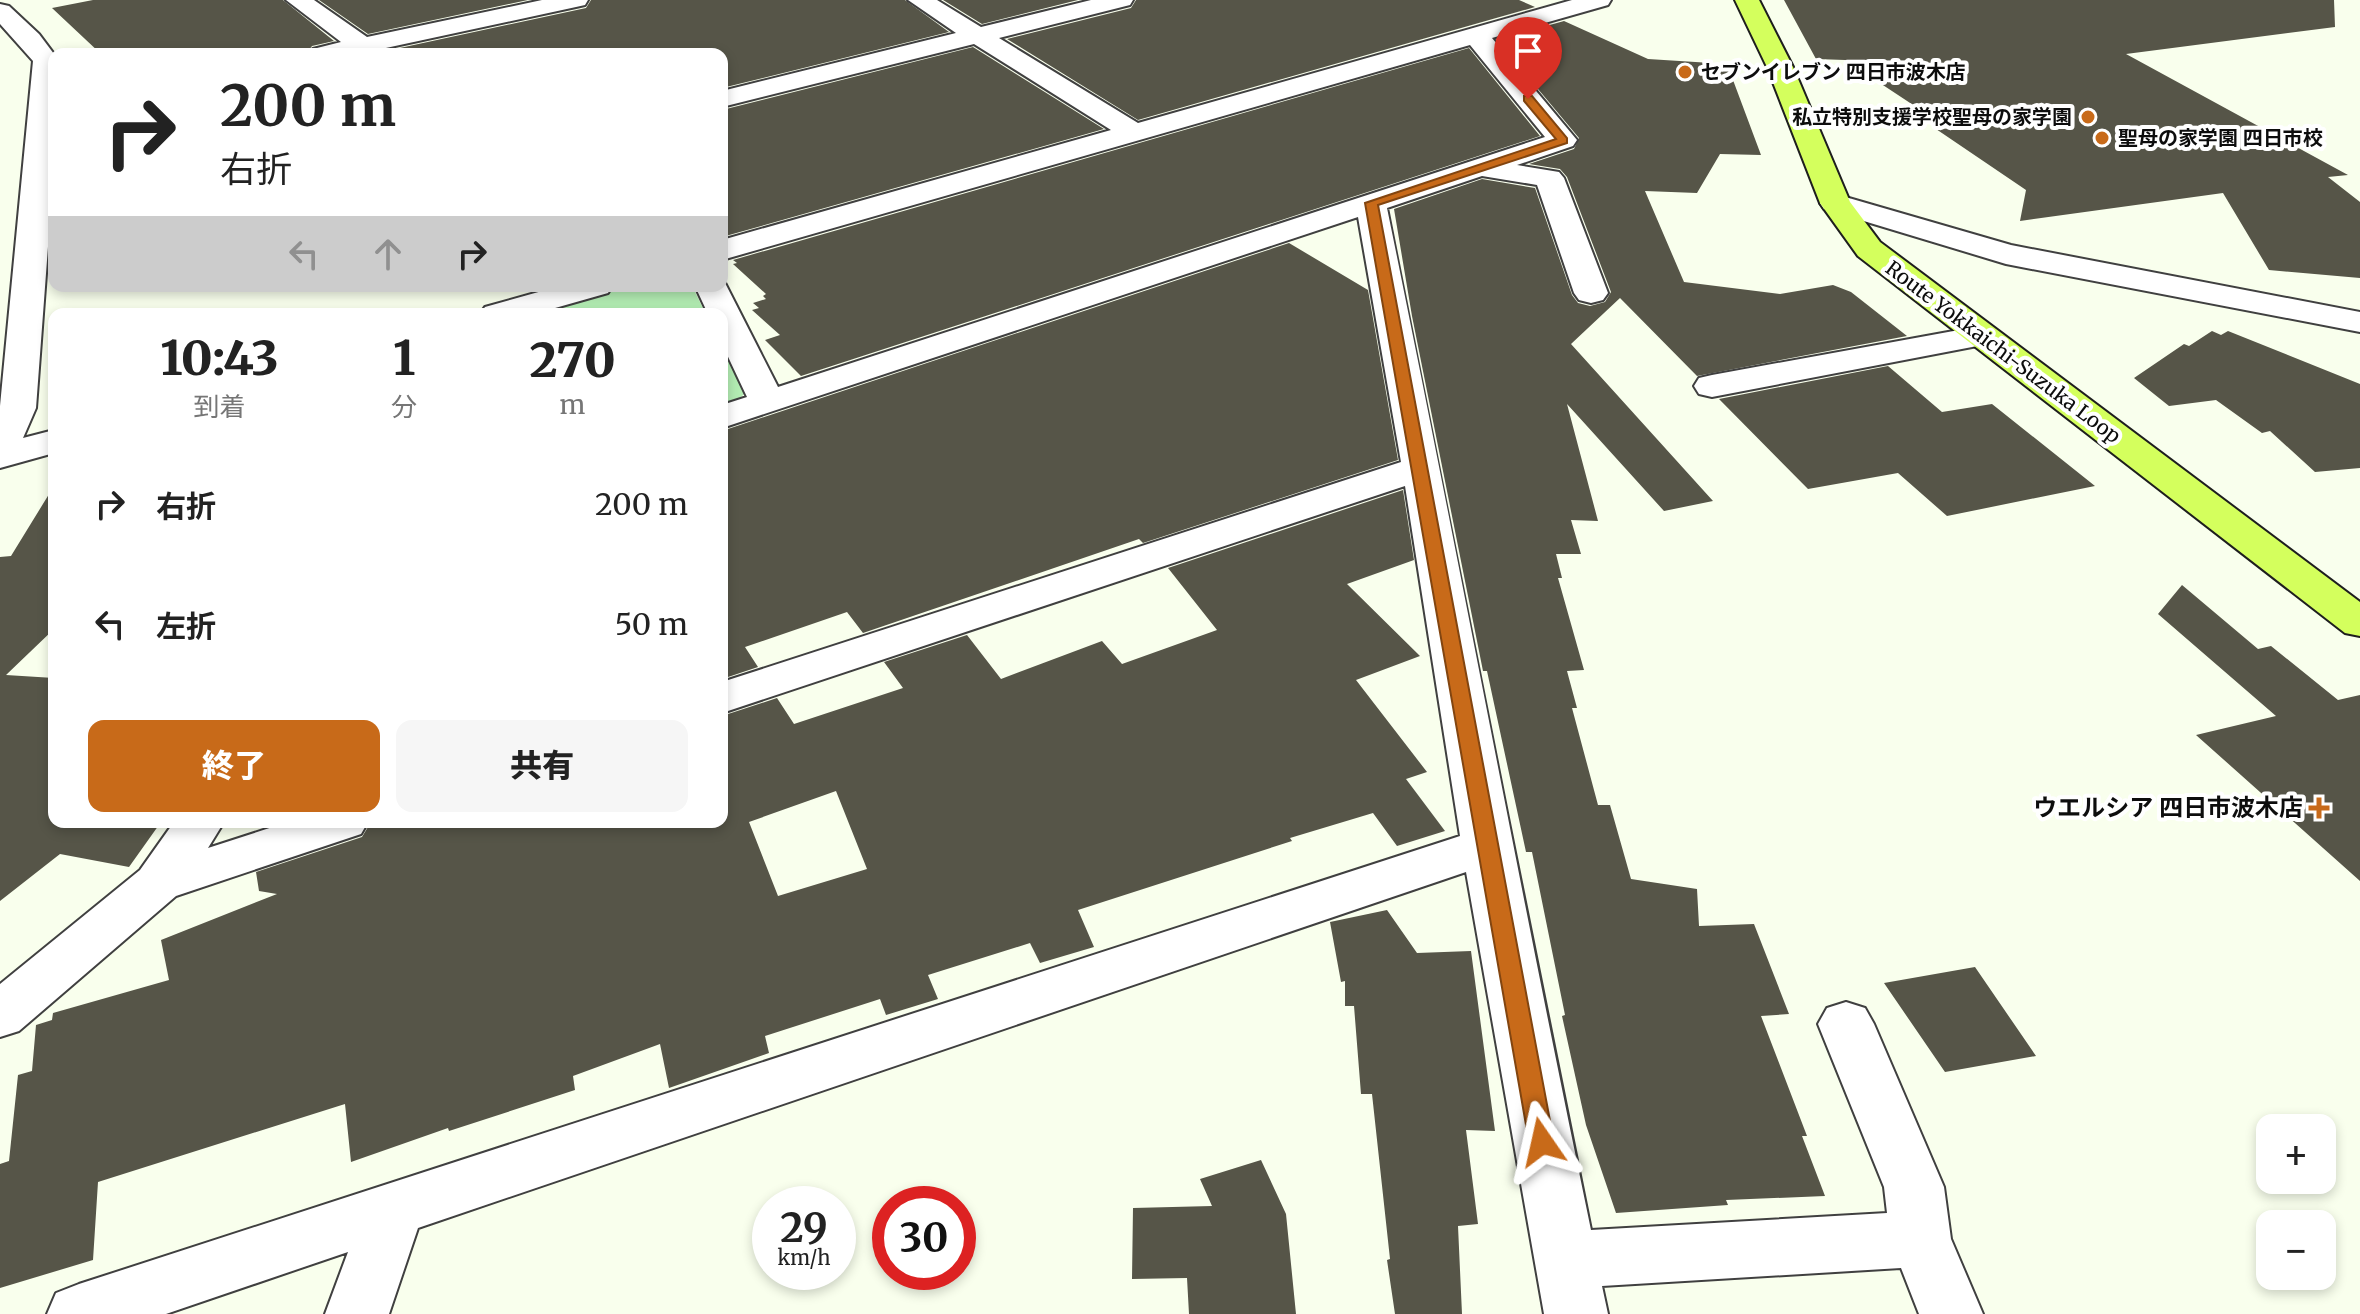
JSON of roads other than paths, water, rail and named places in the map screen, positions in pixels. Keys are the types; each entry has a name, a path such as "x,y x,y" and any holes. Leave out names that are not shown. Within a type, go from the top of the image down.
{"main road":[{"name":"Route Yokkaichi-Suzuka Loop","path":"1747,0 1780,67 1835,203 1869,249 2360,623"}],"street":[{"path":"298,0 362,45"},
{"path":"349,48 576,0"},
{"path":"920,0 1135,133"},
{"path":"728,98 1121,0"},
{"path":"728,248 1599,0"},
{"path":"0,11 30,39 46,61 48,96"},
{"path":"728,415 1563,140 1476,36"},
{"path":"0,449 18,408 28,259 48,120"},
{"path":"1477,168 1549,178 1591,293"},
{"path":"1371,203 1421,468 1486,846 1570,1287 1920,1239"},
{"path":"1835,203 2006,254 2360,322"},
{"path":"518,308 575,292"},
{"path":"728,321 768,402"},
{"path":"1712,386 1981,336"},
{"path":"0,457 48,443"},
{"path":"728,696 1421,468"},
{"path":"0,1015 158,883 196,828"},
{"path":"158,883 326,828"},
{"path":"79,1314 1486,846"},
{"path":"1846,1024 1914,1187 1920,1239 1951,1314"},
{"path":"357,1314 395,1207"}],"place":[{"name":"セブンイレブン 四日市波木店","path":"1685,72"},
{"name":"私立特別支援学校聖母の家学園","path":"2088,117"},
{"name":"聖母の家学園 四日市校","path":"2102,138"},
{"name":"ウエルシア 四日市波木店","path":"2319,808"}]}
